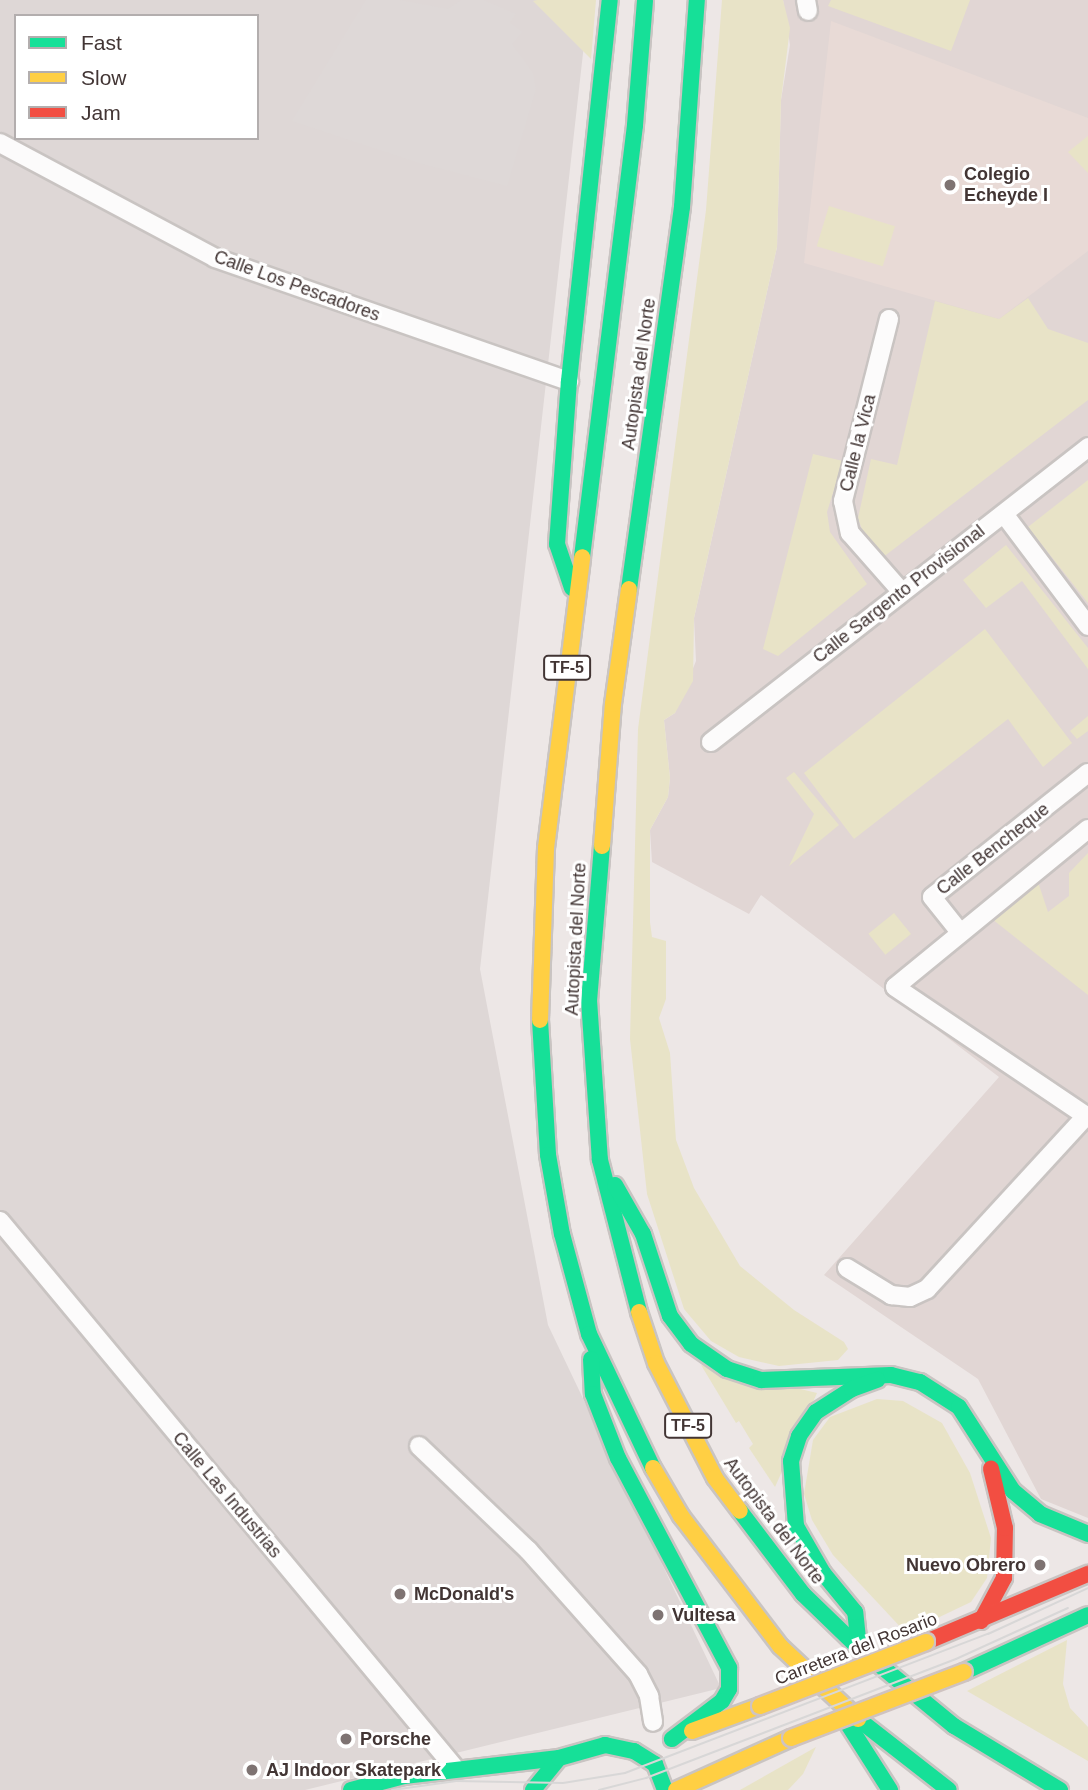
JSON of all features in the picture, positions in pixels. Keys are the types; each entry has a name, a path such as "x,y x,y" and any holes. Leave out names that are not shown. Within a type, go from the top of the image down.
{"main road":[{"path":"575,596 557,544 569,381 610,0"},
{"name":"Autopista del Norte","path":"645,0 635,125 546,848 541,1085 562,1234 589,1334 641,1448 681,1516 780,1646 832,1699 949,1790"},
{"name":"Autopista del Norte","path":"697,0 682,207 613,704 589,1000 600,1160 622,1263 656,1363 715,1478 803,1594 859,1648 954,1726 1060,1790"},
{"path":"600,1160 643,1234 670,1315 691,1344 727,1369 761,1380 891,1375 920,1382 959,1407 1013,1491 1040,1514 1088,1534"},
{"path":"589,1334 593,1394 618,1458 729,1668 729,1689 722,1701 672,1739"},
{"path":"859,1648 855,1612 823,1573 796,1526 791,1461 799,1436 816,1412 852,1389 891,1375"},
{"path":"981,1621 1004,1578 1005,1528 987,1453"},
{"name":"Carretera del Rosario","path":"634,1751 926,1643 1088,1574"},
{"path":"676,1790 692,1779 791,1738 964,1672 1088,1615"},
{"path":"832,1699 890,1790"},
{"path":"351,1790 455,1769 559,1758 605,1745 634,1751 655,1764 665,1790"},
{"path":"533,1790 559,1758"}],"street":[{"name":"Calle Los Pescadores","path":"0,143 215,258 569,381"},
{"name":"Calle la Vica","path":"889,319 843,501 850,533 901,591"},
{"name":"Calle Sargento Provisional","path":"711,742 1088,447"},
{"path":"1004,514 1088,626"},
{"name":"Calle Bencheque","path":"959,932 932,897 1088,773"},
{"path":"847,1268 891,1295 910,1297 927,1289 1087,1117 895,987 1088,829"},
{"name":"Calle Las Industrias","path":"0,1221 455,1769"},
{"path":"419,1446 528,1550 638,1674 649,1696 653,1722"}],"shaded area":[{"path":"0,0 589,0 480,969 548,1325 721,1688 305,1790 0,1790"},
{"path":"366,0 400,0 448,9 461,0 484,0 516,14 510,23 522,32 512,44 533,73 536,89 507,186 419,163 292,121"},
{"path":"537,0 596,0 591,59 533,1"},
{"path":"722,0 783,0 790,28 781,100 777,247 694,618 693,681 675,713 664,720 670,778 668,797 650,830 650,922 652,937 666,941 666,999 659,1018 670,1053 676,1140 694,1188 740,1266 794,1310 844,1342 848,1349 838,1360 779,1366 739,1357 711,1341 684,1309 647,1194 630,1039 638,729 706,210"},
{"path":"783,0 1088,0 1088,1518 1041,1499 978,1379 824,1275 999,1077 761,895 749,914 652,862 650,830 668,797 670,778 664,720 675,713 696,661 694,618 777,247 781,100 790,45"},
{"path":"831,0 970,0 951,51 828,6"},
{"name":"Colegio Echeyde I","path":"831,21 1088,118 1088,251 999,319 804,263"},
{"path":"1088,136 1088,173 1068,152"},
{"path":"829,206 895,226 883,266 817,246"},
{"path":"1028,298 1048,329 1088,343 1088,400 882,558 865,538 858,518 871,459 897,465 935,301 999,319"},
{"path":"813,454 843,461 827,512 830,532 867,584 778,656 763,649"},
{"path":"1088,480 1088,603 1028,527"},
{"path":"1006,545 1088,648 1088,669 1022,581 986,608 963,580"},
{"path":"985,629 1072,743 1043,767 1008,719 854,839 804,773"},
{"path":"1088,716 1088,731 1077,739 1070,731"},
{"path":"794,772 839,825 789,866 814,814 786,778"},
{"path":"1088,853 1088,995 992,919 1038,882 1048,912 1069,896 1069,873"},
{"path":"894,913 911,934 885,955 868,934"},
{"path":"701,1365 817,1393 775,1487 749,1448 753,1444 739,1421 736,1423"},
{"path":"877,1399 903,1401 942,1423 970,1473 991,1538 987,1578 971,1602 906,1633 833,1555 812,1520 804,1494 813,1440 830,1417"},
{"path":"1067,1640 1063,1684 1070,1708 1088,1727 1088,1761 967,1691"},
{"path":"816,1747 803,1774 788,1790 740,1790"}],"tram line":[{"path":"392,1790 456,1781 563,1783 625,1773 988,1634 1088,1588"},
{"path":"599,1790 646,1778 956,1659 1068,1608"}],"traffic: fast":[{"path":"572,588 557,544 569,381 610,0"},
{"path":"582,557 635,125 645,0"},
{"path":"629,589 682,207 697,0"},
{"path":"602,846 589,1000 600,1160 639,1312"},
{"path":"540,1020 548,1155 562,1234 589,1334 653,1468"},
{"path":"615,1185 643,1234 670,1316 691,1344 727,1369 761,1380 891,1375 920,1382 959,1407"},
{"path":"591,1359 593,1394 618,1458 729,1668 729,1689 722,1701 672,1739"},
{"path":"859,1648 855,1612 823,1573 796,1526 791,1461 799,1436 816,1412 852,1389 877,1380"},
{"path":"959,1407 1013,1491 1040,1514 1088,1534"},
{"path":"740,1511 803,1594 859,1648 954,1726 1060,1790"},
{"path":"964,1672 1088,1615"},
{"path":"858,1719 949,1790"},
{"path":"846,1721 890,1790"},
{"path":"533,1790 559,1758 605,1745 634,1751 655,1764 665,1790"},
{"path":"351,1790 404,1776 559,1758"}],"traffic: slow":[{"path":"540,1020 546,848 582,557"},
{"path":"602,846 613,704 629,589"},
{"path":"639,1312 656,1363 715,1478 740,1511"},
{"path":"653,1468 681,1516 780,1646 858,1719"},
{"path":"760,1706 926,1642"},
{"path":"791,1738 964,1672"},
{"path":"692,1731 760,1706"},
{"path":"676,1790 791,1738"}],"traffic: jam":[{"path":"981,1621 1004,1578 1005,1528 991,1469"},
{"path":"926,1642 1088,1574"}],"place":[{"name":"Colegio Echeyde I","path":"950,185"},
{"name":"Nuevo Obrero","path":"1040,1565"},
{"name":"McDonald's","path":"400,1594"},
{"name":"Vultesa","path":"658,1615"},
{"name":"Porsche","path":"346,1739"},
{"name":"AJ Indoor Skatepark","path":"252,1770"}]}
